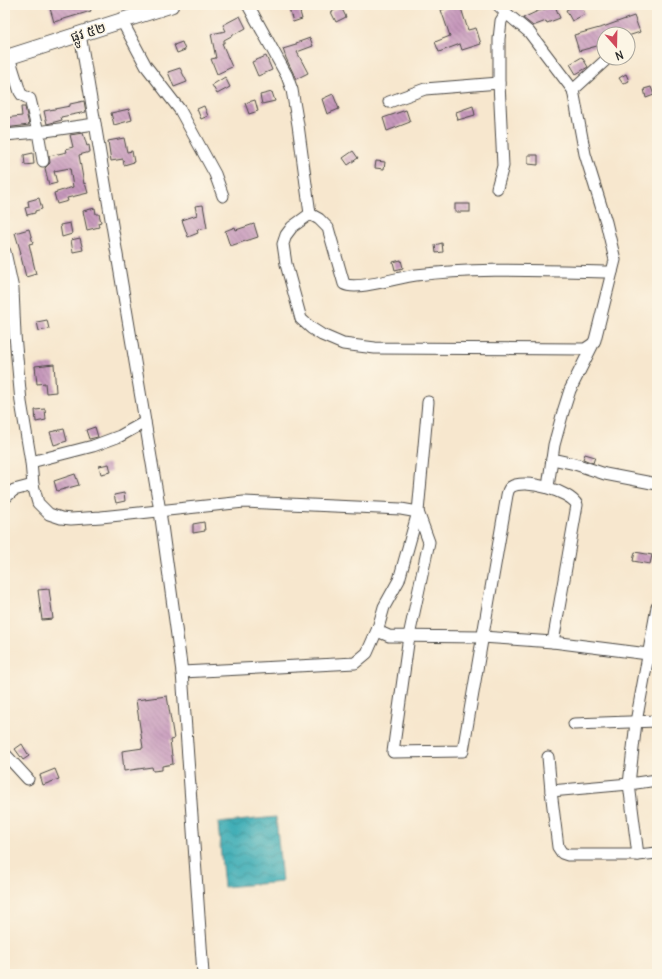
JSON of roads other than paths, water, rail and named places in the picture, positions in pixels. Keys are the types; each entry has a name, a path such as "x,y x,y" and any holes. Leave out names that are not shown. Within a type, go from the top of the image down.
{"street":[{"name":"ផ្លូវ ៥២","path":"7,57 172,5"},
{"path":"248,5 287,76 292,90 310,214"},
{"path":"497,188 503,166 499,83 499,33 502,9"},
{"path":"502,9 529,32 573,90 586,154 613,248 615,260 595,340 570,390 554,444 548,487"},
{"path":"122,21 146,66 180,110 215,174 223,196"},
{"path":"80,34 160,511 182,672 203,974"},
{"path":"7,57 20,92 22,95 30,99 43,161"},
{"path":"573,90 599,66"},
{"path":"390,102 425,89 499,83"},
{"path":"5,135 95,124"},
{"path":"310,214 319,219 328,228 344,284 349,286 359,286 416,275 463,272 513,270 612,272"},
{"path":"310,214 292,227 282,244 301,319 322,335 343,344 375,348 585,349 591,346"},
{"path":"5,252 13,289 15,335 21,402 31,462 33,485 38,503 49,514 60,518 71,519 244,502 401,509 418,512"},
{"path":"182,672 355,663 367,653 378,628 384,607 399,580 418,512 428,402"},
{"path":"31,462 120,436 145,422"},
{"path":"552,459 575,464 605,474 657,484"},
{"path":"418,512 429,542 409,636 393,752 463,751 509,489 512,486 520,484 548,487 564,493 575,501 577,505 554,642"},
{"path":"5,498 14,490 33,485"},
{"path":"638,855 629,784 636,722 648,654 655,626 657,608"},
{"path":"378,628 382,633 389,636 482,637 554,642 648,654"},
{"path":"574,724 657,721"},
{"path":"5,754 28,779"},
{"path":"548,757 558,847 562,853 568,855 638,855 657,853"},
{"path":"551,792 657,780"}],"water":[{"path":"276,817 282,882 224,887 218,823"}]}
